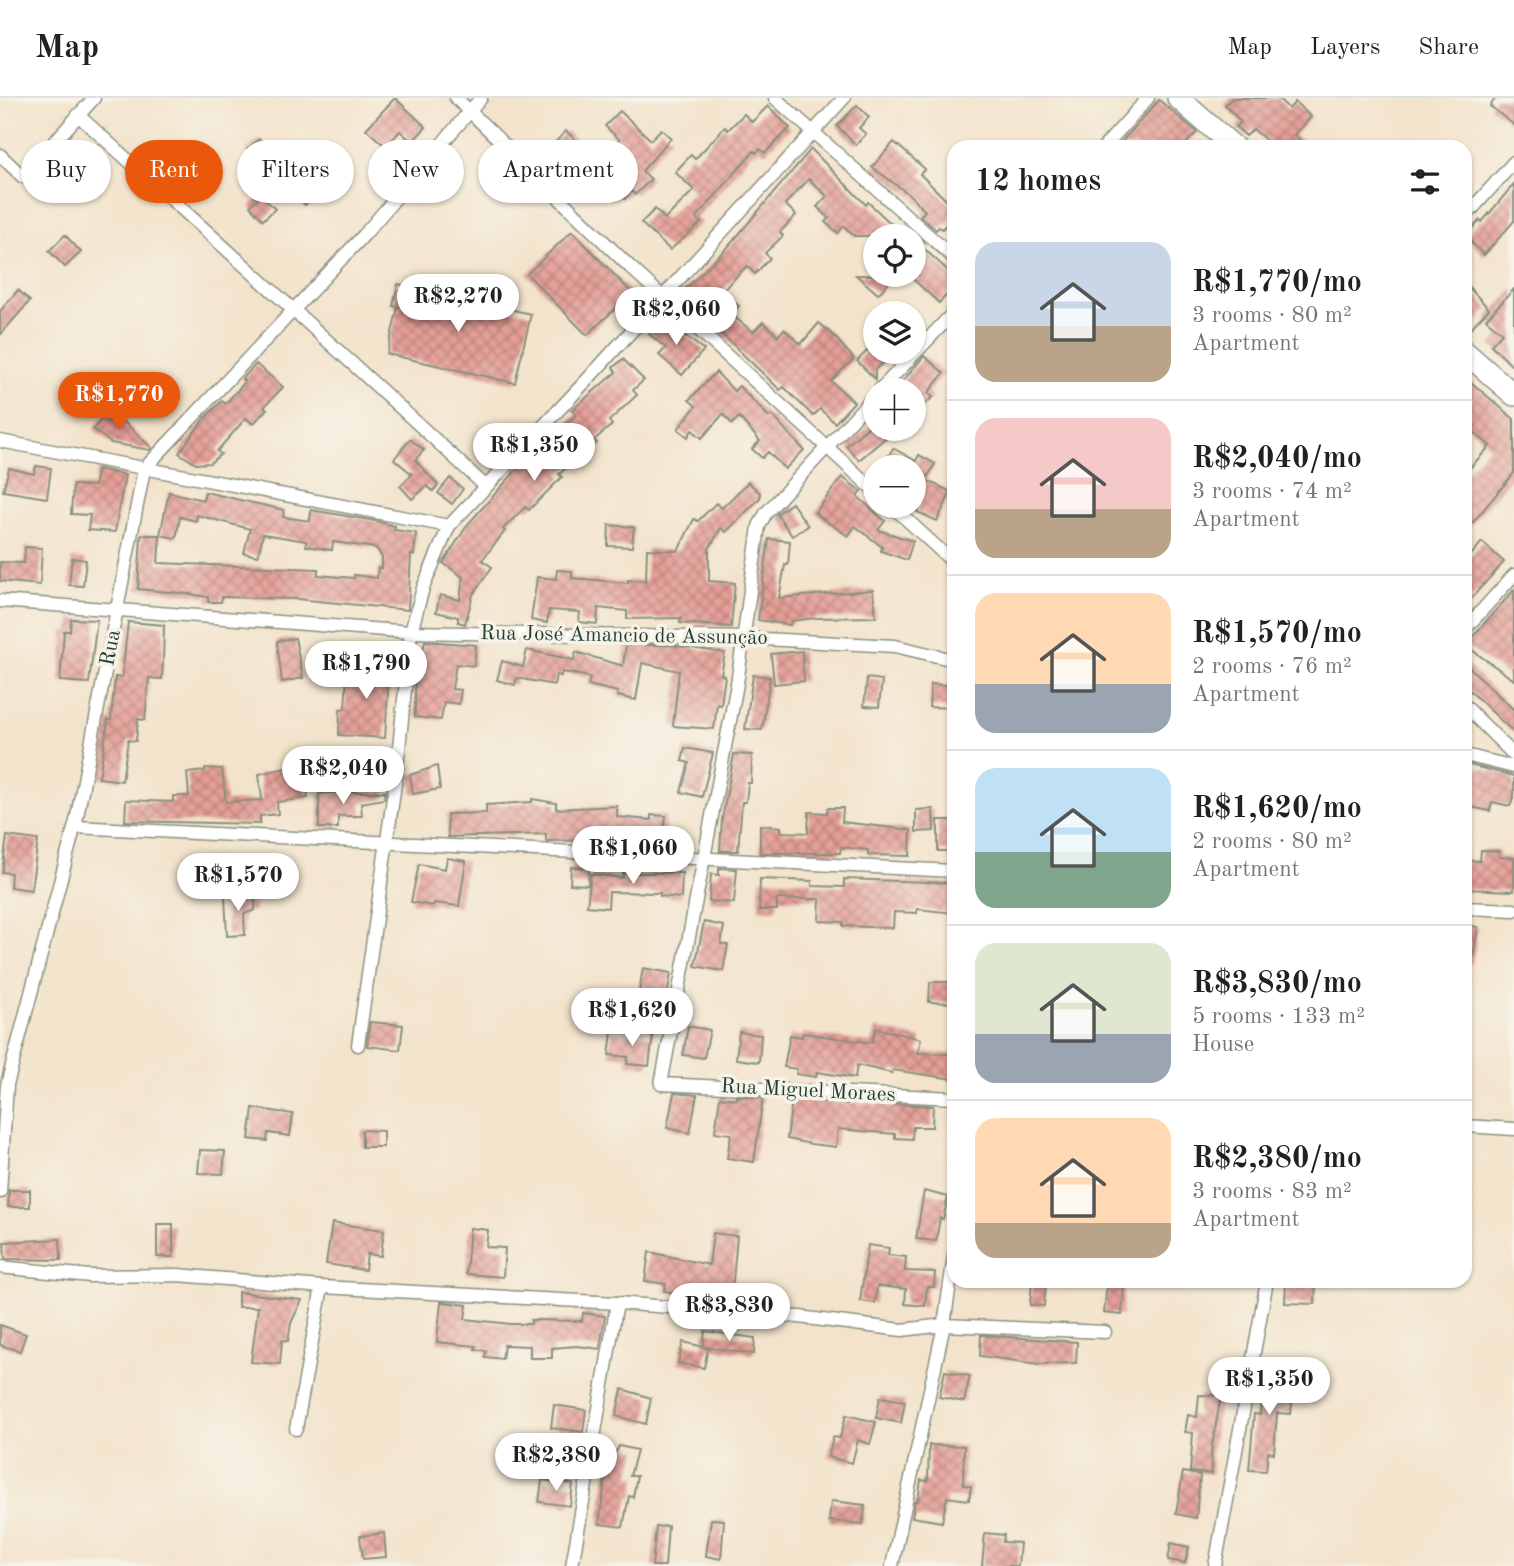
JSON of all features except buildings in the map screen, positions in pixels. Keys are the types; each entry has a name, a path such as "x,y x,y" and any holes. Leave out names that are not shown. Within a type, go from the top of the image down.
{"main road":[{"path":"1178,98 1226,140"},
{"path":"1472,358 1514,395"}],"street":[{"path":"0,155 23,177 94,98"},
{"path":"456,98 663,297 863,480"},
{"path":"144,469 296,310 481,98"},
{"path":"775,98 947,251"},
{"path":"358,1045 387,843 411,632 423,588 449,526 844,98"},
{"path":"1110,140 1148,98"},
{"path":"78,115 207,234 296,310 485,486"},
{"path":"1472,209 1514,162"},
{"path":"891,378 947,319"},
{"path":"705,860 745,638 759,526 766,513 863,408"},
{"path":"0,441 449,526"},
{"name":"Rua","path":"144,469 75,827 387,843"},
{"path":"905,518 947,557"},
{"path":"1472,621 1514,575"},
{"name":"Rua José Amancio de Assunção","path":"0,601 411,632 745,638 895,646 947,658"},
{"path":"1472,713 1514,755"},
{"path":"1472,757 1514,767"},
{"path":"0,1192 7,1085 78,810"},
{"path":"387,843 947,871"},
{"name":"Rua Miguel Moraes","path":"705,860 662,1084 947,1098"},
{"path":"1472,908 1514,910"},
{"path":"1472,1126 1514,1129"},
{"path":"0,1267 90,1276 178,1275 322,1287 617,1303 799,1317 902,1330 944,1325 1105,1332"},
{"path":"296,1429 322,1287"},
{"path":"892,1566 944,1325 949,1288"},
{"path":"1215,1566 1265,1288"},
{"path":"572,1566 617,1303"}]}
